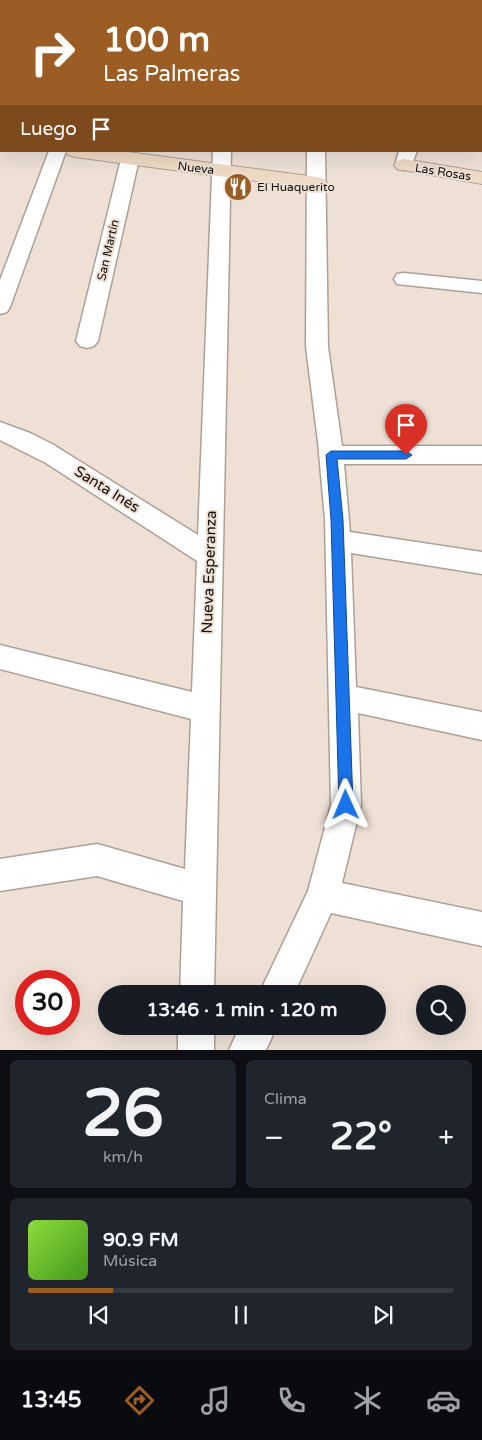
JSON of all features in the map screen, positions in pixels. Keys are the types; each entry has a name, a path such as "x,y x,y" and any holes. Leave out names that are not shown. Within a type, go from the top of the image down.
{"street":[{"path":"0,307 58,152"},
{"name":"Nueva","path":"82,152 130,159 221,161 317,183"},
{"path":"280,985 323,894 346,805 338,541 331,455 317,347 316,152"},
{"name":"Las Rosas","path":"406,158 482,178"},
{"name":"San Martín","path":"87,341 130,159"},
{"name":"Nueva Esperanza","path":"197,985 221,161"},
{"path":"404,279 482,287"},
{"name":"Santa Inés","path":"0,431 15,435 62,461 210,556"},
{"path":"331,455 482,455"},
{"path":"338,541 482,563"},
{"path":"0,657 206,709"},
{"path":"343,697 482,726"},
{"path":"0,875 97,860 200,890"},
{"path":"323,894 374,908 482,929"},
{"path":"196,1035 196,1050"},
{"path":"247,1050 254,1035"}],"place":[{"name":"El Huaquerito","path":"238,187"}],"route":[{"path":"346,805 337,520 331,455 406,455"}]}
